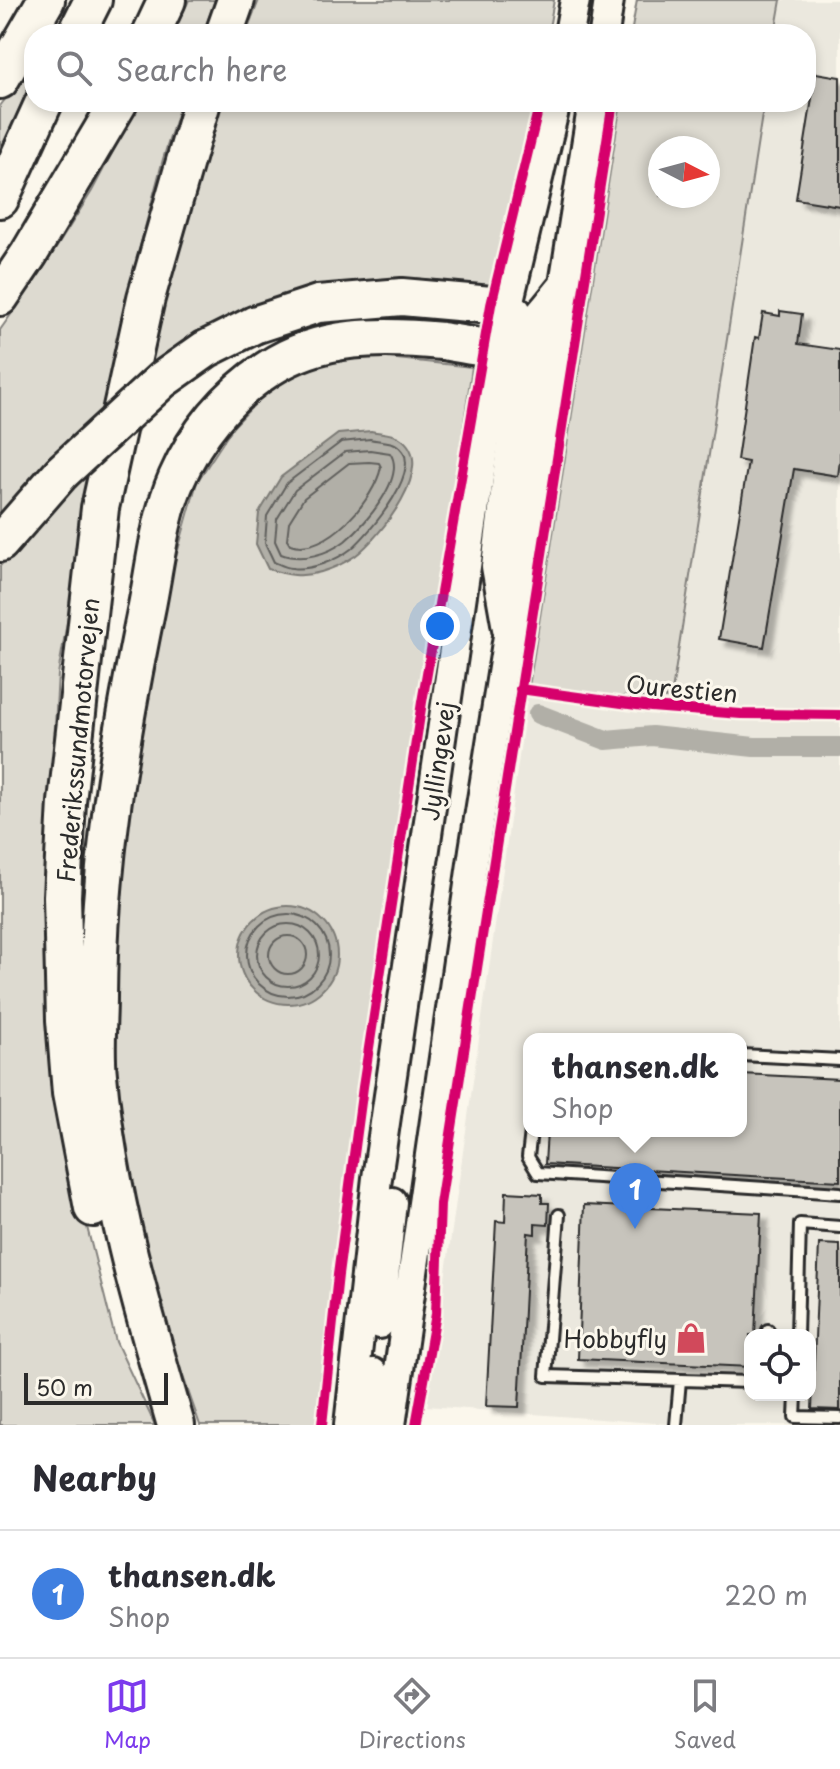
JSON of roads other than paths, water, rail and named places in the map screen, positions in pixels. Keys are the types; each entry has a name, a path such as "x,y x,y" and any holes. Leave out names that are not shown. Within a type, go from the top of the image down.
{"highway":[{"path":"32,24 46,0"},
{"path":"81,24 93,0"},
{"path":"156,24 167,0"},
{"path":"228,24 236,0"},
{"path":"0,80 24,38"},
{"path":"0,199 39,112"},
{"path":"0,297 113,112"},
{"name":"Frederikssundmotorvejen","path":"167,1425 126,1323 101,1242 82,1157 71,1093 65,1020 62,896 67,802 100,508 146,298 199,112"},
{"path":"176,1425 132,1276 110,1173 97,1071 98,936 108,826 122,727 164,524 176,481 196,440 224,405 269,368 298,354 341,340 510,330 563,292"},
{"path":"0,543 62,472 162,380 206,349 254,325 318,304 402,297 510,330"},
{"path":"510,330 522,392 500,566 511,628"}],"street":[{"path":"571,24 575,0"},
{"path":"605,24 609,0"},
{"name":"Jyllingevej","path":"349,1425 394,1058 510,330 554,112"},
{"name":"Jyllingevej","path":"391,1425 474,850 591,112"},
{"path":"370,1425 371,1390 389,1251 398,1128 394,1058"}],"lane":[{"path":"747,1055 840,1060"},
{"path":"530,1137 528,1157 538,1173 840,1193"},
{"path":"559,1215 546,1376 744,1382"},
{"path":"797,1329 800,1224 840,1227"},
{"path":"676,1425 680,1380"},
{"path":"796,1401 795,1417 840,1418"}],"water":[{"path":"371,431 397,436 411,450 413,465 410,482 390,518 355,556 334,567 301,575 268,569 256,544 259,513 281,477 338,434"},
{"path":"288,906 307,910 323,920 333,936 337,955 333,974 323,990 307,1000 288,1004 269,1000 253,990 243,974 239,955 243,936 253,920 269,910"}],"waterway":[{"path":"538,714 606,740 652,736 754,747 840,747"}],"place":[{"name":"thansen.dk","path":"635,1229"},
{"name":"Hobbyfly","path":"691,1338"}]}
